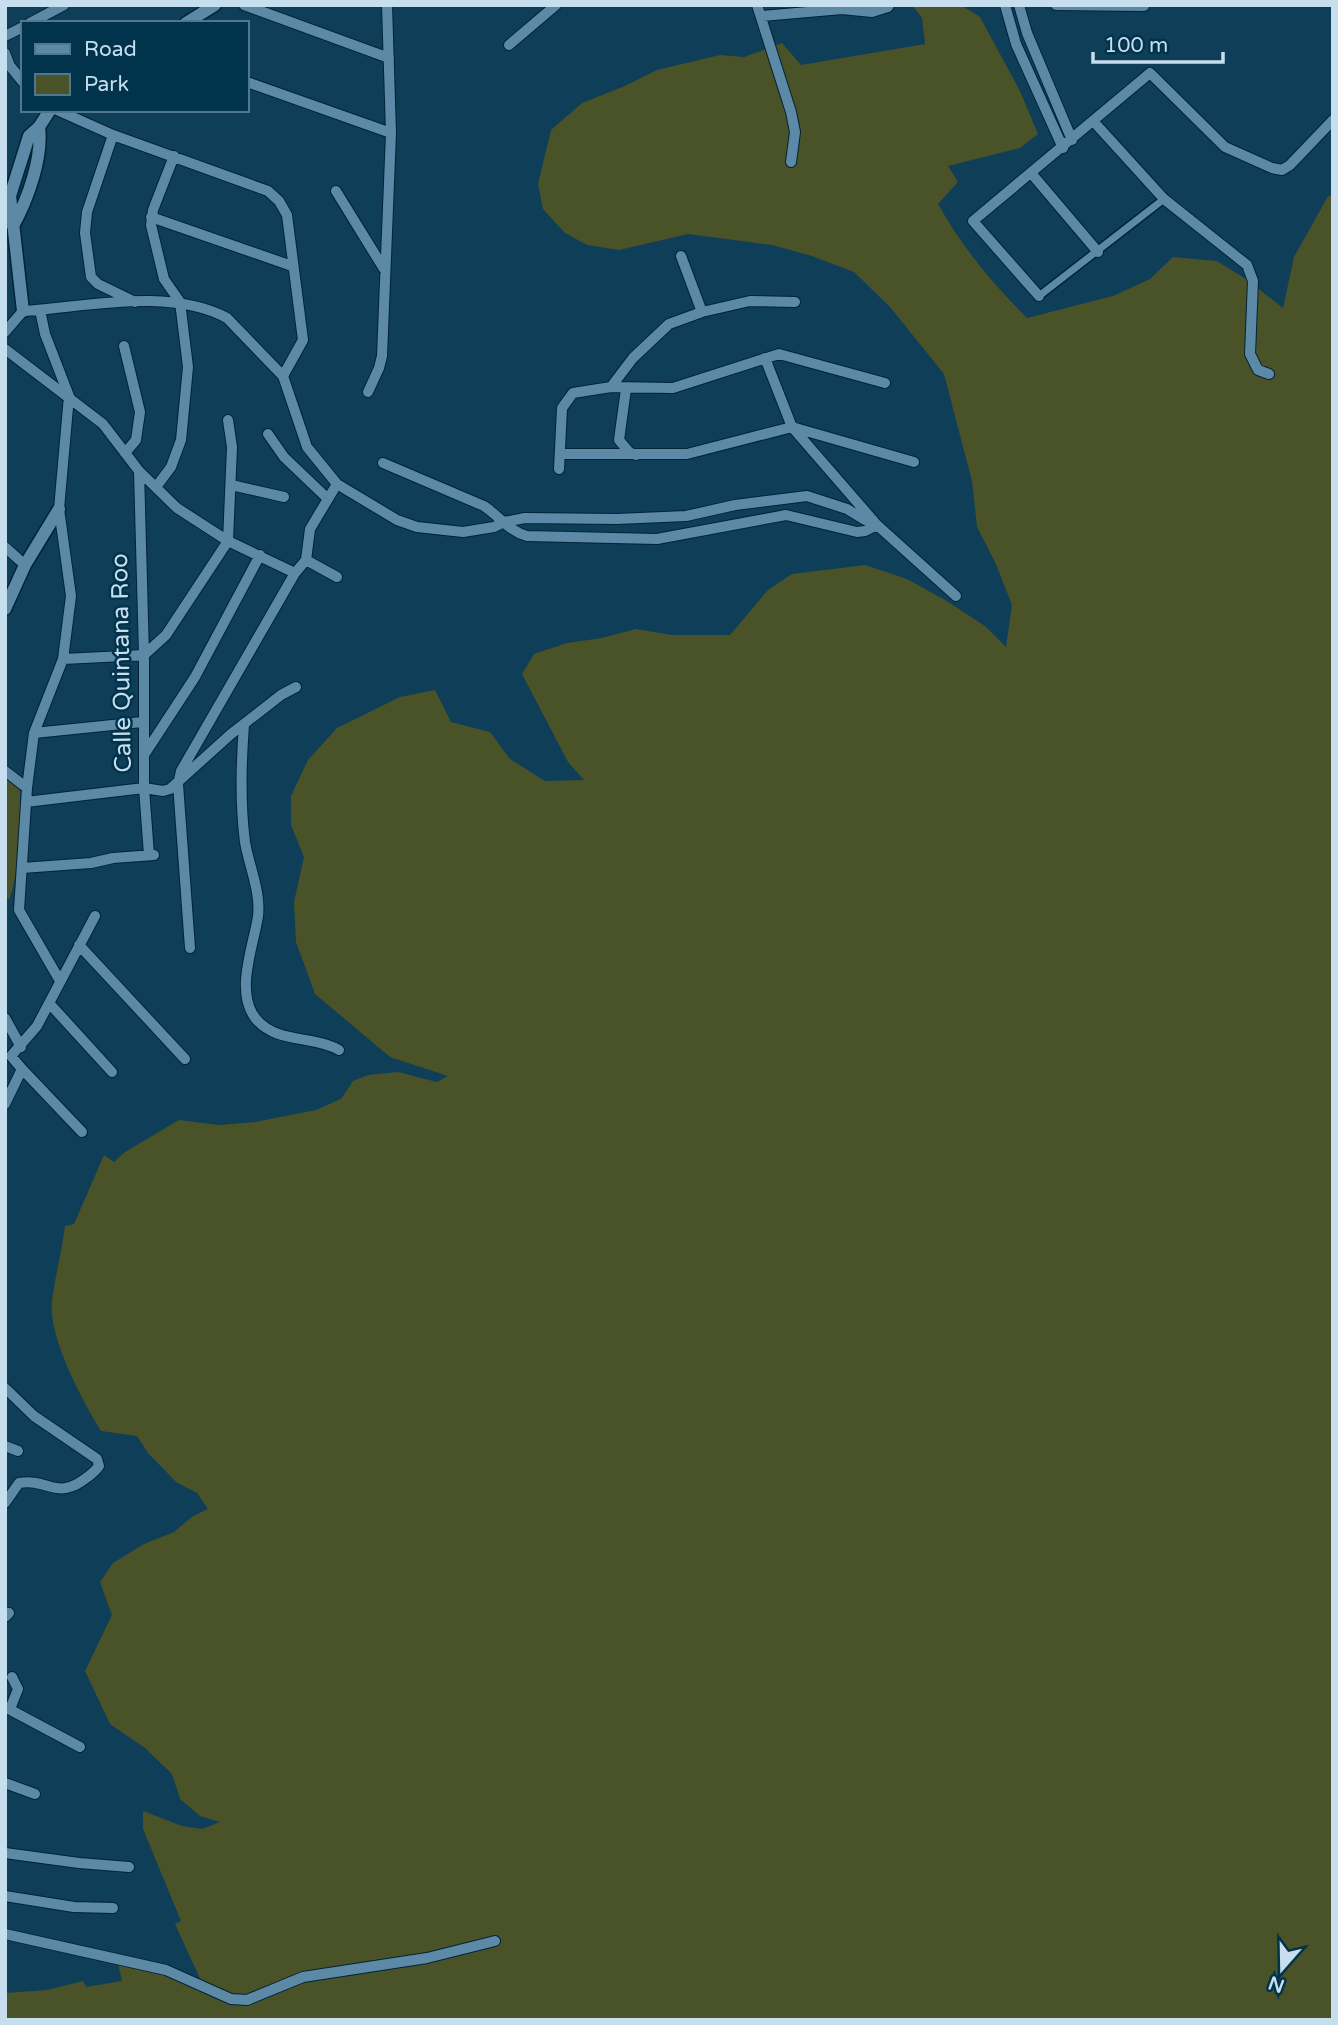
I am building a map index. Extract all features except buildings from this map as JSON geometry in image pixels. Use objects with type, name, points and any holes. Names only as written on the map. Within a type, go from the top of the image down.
[{"type":"street","points":[[34,21],[64,5]]},
{"type":"street","points":[[189,21],[215,5]]},
{"type":"street","points":[[244,5],[389,58]]},
{"type":"street","points":[[368,393],[381,363],[391,133],[387,5]]},
{"type":"street","points":[[509,45],[556,5]]},
{"type":"street","points":[[757,5],[785,91],[795,132],[792,162]]},
{"type":"street","points":[[762,16],[888,8],[889,5]]},
{"type":"street","points":[[1030,5],[1006,9],[1016,44],[1063,148]]},
{"type":"street","points":[[1056,5],[1144,6]]},
{"type":"street","points":[[1019,6],[1027,33],[1072,140]]},
{"type":"street","points":[[5,36],[21,28]]},
{"type":"street","points":[[5,53],[10,66],[21,80]]},
{"type":"street","points":[[1164,199],[1040,296],[973,221],[1150,73],[1225,148],[1282,170],[1333,120]]},
{"type":"street","points":[[248,82],[391,133]]},
{"type":"street","points":[[23,311],[10,196],[29,136],[49,112]]},
{"type":"street","points":[[61,112],[113,135],[268,191],[273,196],[287,215],[303,340],[283,376]]},
{"type":"street","points":[[1094,122],[1164,199],[1247,265],[1253,281],[1250,354],[1258,370],[1269,374]]},
{"type":"street","points":[[113,135],[87,212],[85,233],[91,277],[98,284],[135,302]]},
{"type":"street","points":[[156,487],[171,467],[181,440],[188,367],[180,302],[164,279],[151,225],[151,218],[174,156]]},
{"type":"street","points":[[1031,173],[1098,252]]},
{"type":"street","points":[[336,191],[384,270]]},
{"type":"street","points":[[151,218],[292,267]]},
{"type":"street","points":[[681,256],[702,312]]},
{"type":"street","points":[[611,387],[633,358],[670,324],[702,312],[750,301],[795,302]]},
{"type":"street","points":[[5,332],[23,311],[135,302],[180,302],[227,318],[283,376],[307,447],[337,484],[397,520],[417,527],[463,532],[525,519],[686,516],[735,505],[807,496],[847,509],[865,520],[875,522]]},
{"type":"street","points":[[40,310],[45,334],[69,396],[59,509],[72,596],[63,659],[34,733],[27,788],[19,910],[60,981]]},
{"type":"street","points":[[124,346],[140,412],[136,440],[125,453]]},
{"type":"street","points":[[5,349],[103,424],[139,471],[177,508],[228,541],[295,573]]},
{"type":"street","points":[[559,469],[562,408],[573,393],[611,387],[673,388],[779,354],[885,383]]},
{"type":"street","points":[[765,358],[792,427],[875,522],[956,596]]},
{"type":"street","points":[[626,388],[620,440],[623,446],[636,455]]},
{"type":"street","points":[[63,659],[144,655],[166,635],[228,541],[232,434],[228,420]]},
{"type":"street","points":[[560,454],[687,454],[792,427],[915,462]]},
{"type":"street","points":[[268,434],[284,457],[328,499]]},
{"type":"street","points":[[383,463],[484,506],[517,534],[527,536],[656,538],[786,515],[857,532],[865,531],[875,522]]},
{"type":"street","name":"Calle Quintana Roo","points":[[22,868],[152,855],[144,788],[139,471]]},
{"type":"street","points":[[190,948],[178,784],[184,763],[295,573],[306,560],[308,536],[337,484]]},
{"type":"street","points":[[231,485],[284,497]]},
{"type":"street","points":[[6,604],[25,565],[59,509]]},
{"type":"street","points":[[617,519],[618,537]]},
{"type":"street","points":[[5,547],[25,565]]},
{"type":"street","points":[[144,755],[195,677],[260,555]]},
{"type":"street","points":[[306,560],[337,577]]},
{"type":"street","points":[[26,802],[144,788],[163,791],[178,784],[216,747],[281,695],[296,687]]},
{"type":"street","points":[[34,733],[142,722]]},
{"type":"street","points":[[244,725],[241,770],[245,841],[258,907],[246,969],[248,1003],[253,1016],[263,1026],[278,1034],[334,1046],[339,1050]]},
{"type":"street","points":[[5,771],[27,788]]},
{"type":"street","points":[[82,1132],[22,1069],[8,1058],[21,1047],[37,1026],[95,916]]},
{"type":"street","points":[[79,945],[186,1059]]},
{"type":"street","points":[[49,1003],[112,1072]]},
{"type":"street","points":[[5,1018],[21,1047]]},
{"type":"street","points":[[5,1104],[22,1069]]},
{"type":"street","points":[[5,1388],[34,1416],[97,1460],[99,1466],[94,1473],[71,1489],[62,1490],[30,1481],[19,1483],[5,1503]]},
{"type":"street","points":[[5,1446],[18,1451]]},
{"type":"street","points":[[12,1678],[18,1689],[8,1708],[80,1748]]},
{"type":"street","points":[[5,1783],[35,1794]]},
{"type":"street","points":[[5,1853],[129,1867]]},
{"type":"street","points":[[5,1896],[74,1907],[113,1908]]},
{"type":"street","points":[[5,1934],[166,1970],[232,1999],[247,2000],[303,1977],[427,1958],[495,1941]]},
{"type":"green space","points":[[912,5],[961,5],[980,17],[1020,91],[1038,134],[1020,148],[948,166],[958,182],[938,204],[978,264],[1027,318],[1113,296],[1150,279],[1173,257],[1217,261],[1246,279],[1283,308],[1294,257],[1327,198],[1333,193],[1333,2020],[5,2020],[5,1993],[47,1990],[83,1981],[86,1987],[122,1981],[117,1959],[203,1985],[175,1924],[181,1921],[143,1829],[143,1811],[182,1826],[202,1829],[220,1822],[200,1816],[180,1799],[172,1774],[145,1748],[110,1724],[85,1671],[112,1615],[100,1582],[113,1563],[144,1544],[174,1532],[193,1516],[208,1509],[197,1493],[176,1482],[148,1453],[137,1436],[101,1431],[76,1386],[61,1350],[52,1316],[53,1292],[65,1226],[74,1224],[104,1155],[114,1162],[125,1152],[179,1120],[219,1125],[255,1122],[316,1110],[341,1099],[353,1081],[368,1075],[398,1072],[437,1082],[448,1076],[390,1057],[315,994],[296,942],[294,902],[304,857],[291,825],[291,796],[308,760],[337,728],[400,697],[435,690],[451,722],[490,732],[510,759],[545,781],[584,780],[568,762],[522,674],[534,654],[567,643],[636,629],[672,635],[730,635],[768,590],[792,574],[865,565],[907,579],[985,626],[1006,647],[1012,605],[977,527],[972,481],[944,374],[890,307],[854,272],[772,245],[688,234],[619,250],[587,245],[565,233],[543,209],[538,184],[551,130],[582,103],[657,70],[720,55],[744,57],[782,43],[801,65],[925,44],[922,18]]},
{"type":"green space","points":[[5,778],[20,790],[18,860],[9,900],[5,893]]}]
